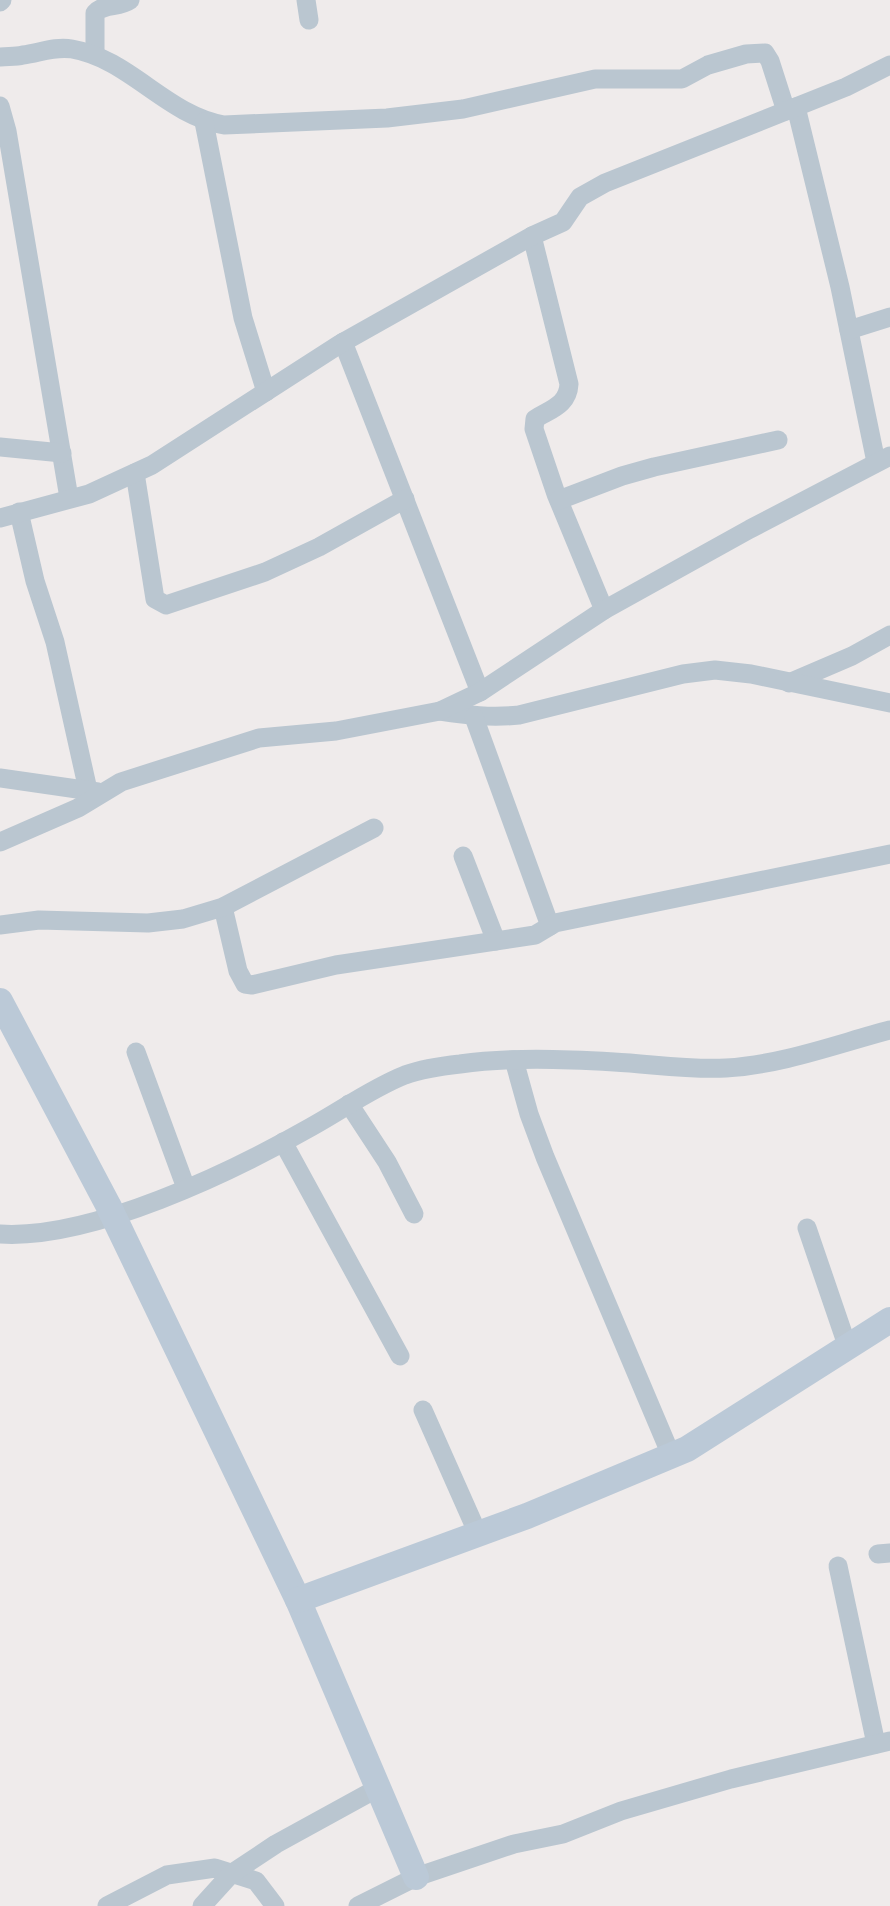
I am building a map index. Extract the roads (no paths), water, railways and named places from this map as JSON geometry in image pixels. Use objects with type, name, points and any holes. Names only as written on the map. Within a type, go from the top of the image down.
[{"type":"street","points":[[95,54],[95,13],[103,6],[125,3],[130,0]]},
{"type":"street","points":[[306,0],[309,20]]},
{"type":"street","points":[[0,57],[22,56],[58,48],[95,54],[128,72],[176,106],[204,122],[224,125],[388,118],[444,111],[595,79],[682,78],[708,65],[746,54],[765,53],[791,109],[883,459],[604,610],[480,692],[440,711],[336,731],[259,738],[121,782],[96,792],[78,808],[0,842]]},
{"type":"street","points":[[0,518],[68,498],[89,494],[152,465],[342,342],[532,236],[563,222],[580,197],[604,183],[846,87],[890,65]]},
{"type":"street","points":[[0,106],[7,131],[68,498]]},
{"type":"street","points":[[204,122],[243,318],[266,392]]},
{"type":"street","points":[[532,236],[569,384],[568,395],[564,401],[535,419],[533,424],[559,500],[604,610]]},
{"type":"street","points":[[849,330],[890,317]]},
{"type":"street","points":[[342,342],[480,692]]},
{"type":"street","points":[[559,500],[638,471],[778,440]]},
{"type":"street","points":[[0,448],[62,454]]},
{"type":"street","points":[[135,474],[151,580],[156,599],[166,605],[265,572],[319,547],[405,499]]},
{"type":"street","points":[[19,512],[35,580],[55,642],[96,792]]},
{"type":"street","points":[[789,683],[852,656],[890,635]]},
{"type":"street","points":[[440,711],[474,717],[519,715],[683,674],[715,670],[751,674],[890,703]]},
{"type":"street","points":[[474,717],[550,926]]},
{"type":"street","points":[[0,778],[96,792]]},
{"type":"street","points":[[0,925],[26,920],[68,919],[148,923],[183,919],[222,907],[374,828]]},
{"type":"street","points":[[222,907],[238,971],[245,984],[252,986],[336,965],[535,935],[550,926],[890,854]]},
{"type":"street","points":[[463,856],[496,941]]},
{"type":"street","points":[[0,1001],[113,1217],[298,1600],[416,1877]]},
{"type":"street","points":[[0,1234],[25,1235],[113,1217],[212,1178],[283,1142],[405,1075],[435,1067],[491,1060],[514,1060],[612,1062],[672,1068],[728,1068],[781,1059],[890,1030]]},
{"type":"street","points":[[136,1052],[186,1188]]},
{"type":"street","points":[[514,1060],[529,1114],[545,1157],[672,1455]]},
{"type":"street","points":[[350,1104],[387,1162],[414,1214]]},
{"type":"street","points":[[283,1142],[400,1356]]},
{"type":"street","points":[[807,1228],[848,1348]]},
{"type":"street","points":[[298,1600],[478,1534],[687,1449],[890,1320]]},
{"type":"street","points":[[423,1410],[478,1534]]},
{"type":"street","points":[[358,1906],[416,1877],[514,1844],[563,1834],[621,1811],[731,1778],[883,1742],[838,1566]]},
{"type":"street","points":[[202,1906],[231,1874],[298,1831],[378,1788]]},
{"type":"street","points":[[107,1906],[167,1875],[215,1868],[256,1881],[275,1906]]}]
